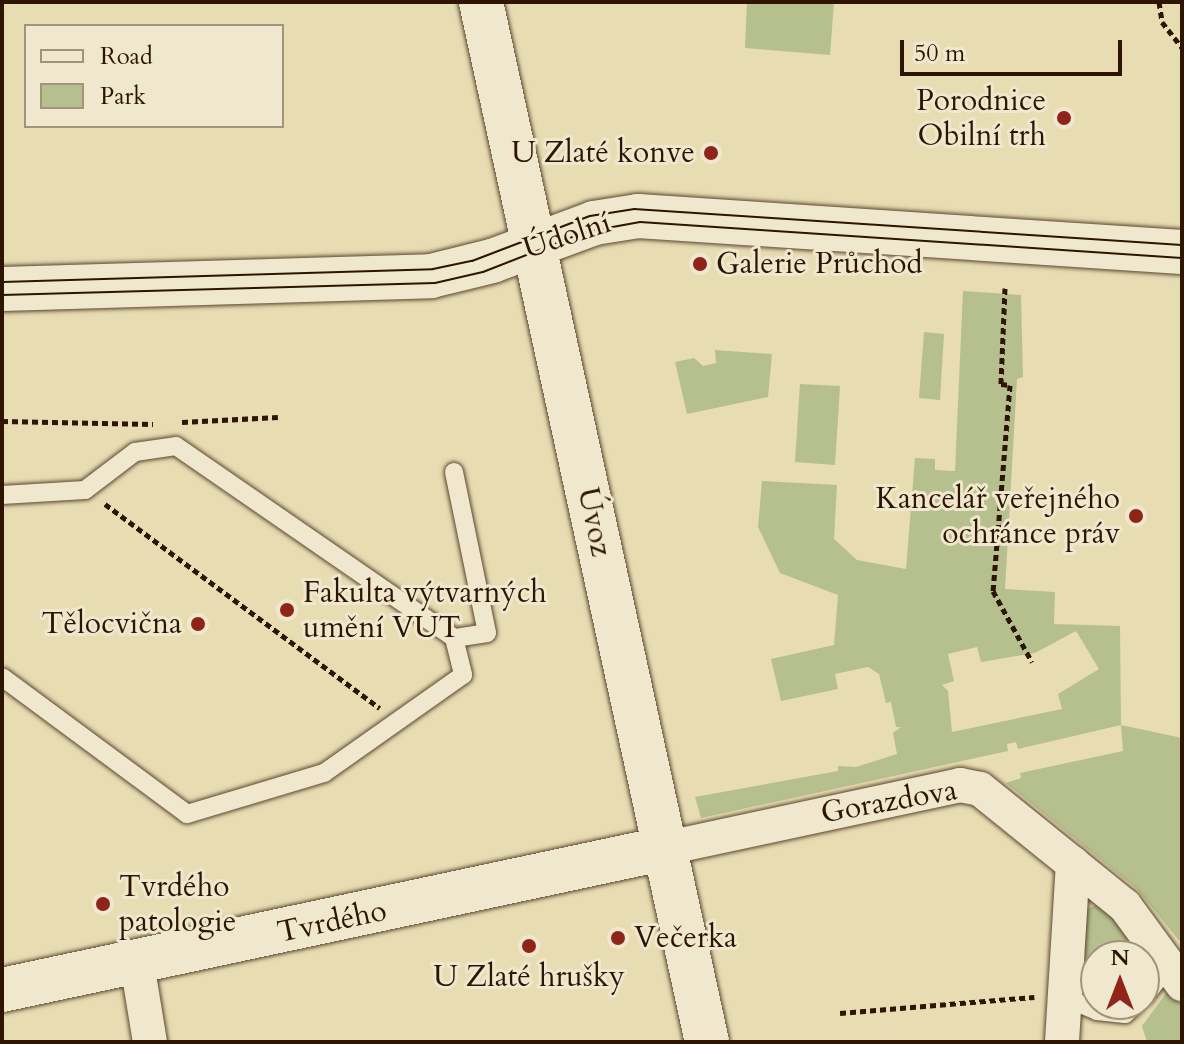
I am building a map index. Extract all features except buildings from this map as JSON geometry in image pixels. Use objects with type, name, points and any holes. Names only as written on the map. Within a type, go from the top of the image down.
[{"type":"street","name":"Úvoz","points":[[481,2],[662,849],[697,1040]]},
{"type":"street","name":"Údolní","points":[[2,289],[431,276],[535,245],[594,223],[638,216],[1182,252]]},
{"type":"street","name":"Gorazdova","points":[[662,849],[960,785],[980,789],[1125,906],[1176,974]]},
{"type":"street","name":"Tvrdého","points":[[2,990],[662,849]]},
{"type":"street","points":[[1062,1042],[1073,863]]},
{"type":"street","points":[[137,963],[150,1042]]},
{"type":"lane","points":[[2,495],[85,490],[135,452],[176,446],[454,638],[463,675],[324,773],[187,814],[2,677]]},
{"type":"lane","points":[[454,472],[487,633],[454,638]]},
{"type":"lane","points":[[1064,997],[1080,1004]]},
{"type":"path","points":[[1159,2],[1162,22],[1182,48]]},
{"type":"path","points":[[1005,288],[1001,384],[1010,385],[993,591],[1032,662]]},
{"type":"path","points":[[2,421],[153,424],[278,417]]},
{"type":"path","points":[[153,424],[156,448]]},
{"type":"path","points":[[85,490],[219,584],[398,723]]},
{"type":"path","points":[[840,1013],[1064,997]]},
{"type":"green space","points":[[747,2],[834,2],[830,55],[745,48]]},
{"type":"green space","points":[[963,291],[1021,295],[1023,377],[1017,379],[1005,589],[1055,592],[1054,624],[1120,626],[1121,725],[1018,749],[1016,742],[1007,744],[1008,751],[701,818],[695,797],[838,771],[838,766],[856,767],[897,754],[893,733],[901,727],[896,727],[891,702],[886,703],[879,674],[868,667],[835,674],[838,689],[781,701],[771,659],[834,645],[838,595],[780,573],[758,527],[762,481],[837,485],[834,539],[857,560],[906,569],[915,458],[935,459],[935,470],[955,471]],"holes":[[[1076,631],[1099,669],[1058,694],[1062,709],[952,732],[948,691],[942,685],[954,681],[948,654],[977,647],[981,662],[1035,653]]]},
{"type":"green space","points":[[924,332],[944,334],[940,400],[919,398]]},
{"type":"green space","points":[[715,350],[772,354],[768,397],[687,414],[675,362],[694,358],[703,366],[716,363]]},
{"type":"green space","points":[[800,384],[840,386],[835,465],[795,462]]},
{"type":"green space","points":[[1121,725],[1182,738],[1182,944],[1137,889],[1006,783],[1021,778],[1020,773],[1123,751]]},
{"type":"green space","points":[[1098,904],[1107,907],[1132,940],[1084,940],[1085,910]]},
{"type":"green space","points":[[1170,988],[1182,1006],[1182,1040],[1147,1042],[1142,1026],[1146,1020],[1160,1020],[1160,1002]]},
{"type":"tram line","points":[[2,282],[433,269],[472,261],[590,216],[634,209],[1182,245]]},
{"type":"tram line","points":[[2,295],[435,283],[483,272],[585,232],[640,222],[1182,258]]},
{"type":"place","name":"Porodnice Obilní trh","points":[[1064,118]]},
{"type":"place","name":"U Zlaté konve","points":[[711,153]]},
{"type":"place","name":"Galerie Průchod","points":[[700,264]]},
{"type":"place","name":"Kancelář veřejného ochránce práv","points":[[1136,516]]},
{"type":"place","name":"Fakulta výtvarných umění VUT","points":[[287,610]]},
{"type":"place","name":"Tělocvična","points":[[198,624]]},
{"type":"place","name":"Tvrdého patologie","points":[[103,904]]},
{"type":"place","name":"Večerka","points":[[618,938]]},
{"type":"place","name":"U Zlaté hrušky","points":[[529,946]]}]
